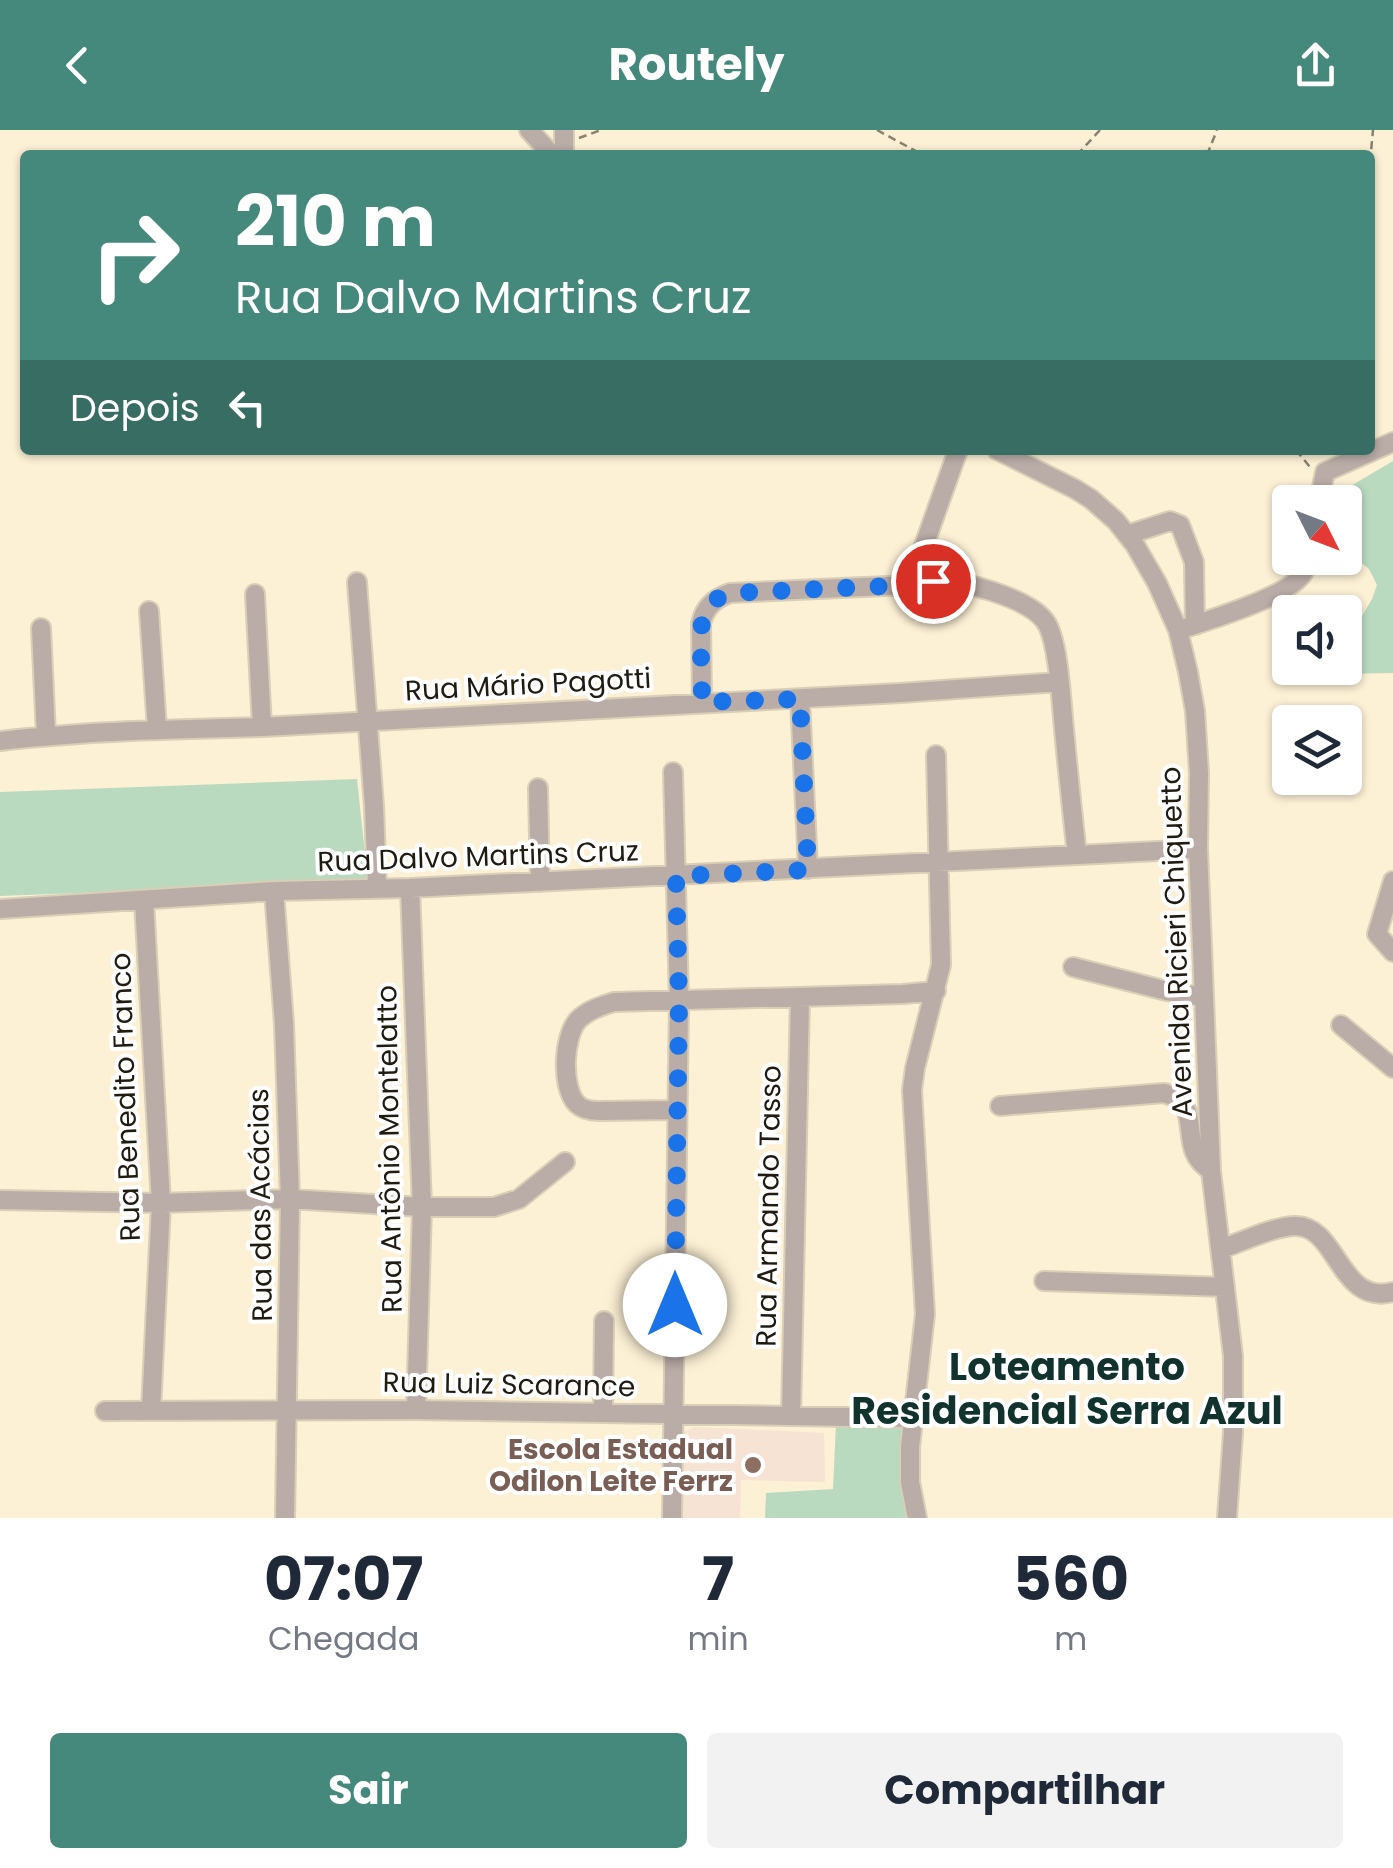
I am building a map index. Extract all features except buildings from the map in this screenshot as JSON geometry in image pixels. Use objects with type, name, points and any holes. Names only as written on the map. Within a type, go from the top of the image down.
[{"type":"street","points":[[532,130],[561,146]]},
{"type":"street","points":[[910,585],[956,455]]},
{"type":"street","name":"Avenida Ricieri Chiquetto","points":[[1007,455],[1091,499],[1127,535],[1186,627],[1199,773],[1198,849],[1211,1171],[1233,1356],[1227,1518]]},
{"type":"street","points":[[1323,485],[1328,459]]},
{"type":"street","points":[[1127,535],[1170,521],[1180,525],[1194,562],[1186,627],[1234,612],[1288,586],[1302,575]]},
{"type":"street","points":[[702,702],[702,615],[710,604],[730,593],[933,581],[952,582],[1024,604],[1048,624],[1052,637],[1076,855]]},
{"type":"street","points":[[357,582],[377,888]]},
{"type":"street","points":[[255,594],[262,727]]},
{"type":"street","points":[[149,611],[157,729]]},
{"type":"street","points":[[40,628],[46,736]]},
{"type":"street","name":"Rua Mário Pagotti","points":[[0,741],[157,729],[800,699],[1059,682]]},
{"type":"street","points":[[800,699],[808,870]]},
{"type":"street","points":[[918,1518],[910,1482],[912,1418],[925,1314],[912,1090],[941,965],[936,755]]},
{"type":"street","points":[[672,772],[679,1001],[672,1518]]},
{"type":"street","points":[[538,788],[540,882]]},
{"type":"street","name":"Rua Dalvo Martins Cruz","points":[[0,909],[274,892],[1198,849]]},
{"type":"street","points":[[1393,881],[1378,934],[1393,952]]},
{"type":"street","name":"Rua Antônio Montelatto","points":[[410,888],[422,1207],[416,1410]]},
{"type":"street","name":"Rua das Acácias","points":[[274,892],[284,1024],[290,1200],[285,1518]]},
{"type":"street","name":"Rua Benedito Franco","points":[[144,901],[161,1203],[151,1410]]},
{"type":"street","points":[[1073,967],[1167,992],[1204,997]]},
{"type":"street","points":[[677,1110],[599,1111],[579,1106],[573,1099],[566,1050],[569,1034],[578,1020],[592,1009],[614,1002],[936,991]]},
{"type":"street","name":"Rua Armando Tasso","points":[[792,1416],[800,997]]},
{"type":"street","points":[[1341,1025],[1393,1068]]},
{"type":"street","points":[[1000,1106],[1164,1093],[1174,1096],[1188,1112],[1194,1151],[1211,1171]]},
{"type":"street","points":[[0,1200],[290,1200],[494,1208],[519,1200],[565,1162]]},
{"type":"street","points":[[1221,1249],[1294,1226],[1307,1228],[1320,1235],[1343,1270],[1360,1287],[1372,1293],[1393,1292]]},
{"type":"street","points":[[1044,1282],[1224,1287]]},
{"type":"street","points":[[603,1412],[604,1320]]},
{"type":"street","name":"Rua Luiz Scarance","points":[[105,1411],[416,1410],[912,1418]]},
{"type":"path","points":[[561,146],[601,130]]},
{"type":"path","points":[[877,130],[914,150]]},
{"type":"path","points":[[1082,150],[1100,130]]},
{"type":"path","points":[[1300,455],[1314,471],[1328,459]]},
{"type":"shaded area","name":"Escola Estadual Odilon Leite Ferrz","points":[[696,1427],[824,1433],[825,1482],[741,1480],[740,1518],[681,1518],[682,1432]]},
{"type":"green space","points":[[1393,461],[1393,673],[1362,674],[1362,616],[1377,585],[1362,563],[1362,485],[1352,485]]},
{"type":"green space","points":[[357,779],[368,882],[0,896],[0,792]]},
{"type":"green space","points":[[836,1424],[904,1426],[910,1518],[765,1518],[766,1493],[833,1489]]},
{"type":"place","name":"Escola Estadual Odilon Leite Ferrz","points":[[753,1465]]},
{"type":"district","name":"Loteamento Residencial Serra Azul","points":[[1067,1389]]},
{"type":"route","points":[[675,1305],[679,1001],[676,876],[808,870],[800,699],[702,702],[702,615],[715,600],[730,593],[933,581]]}]
